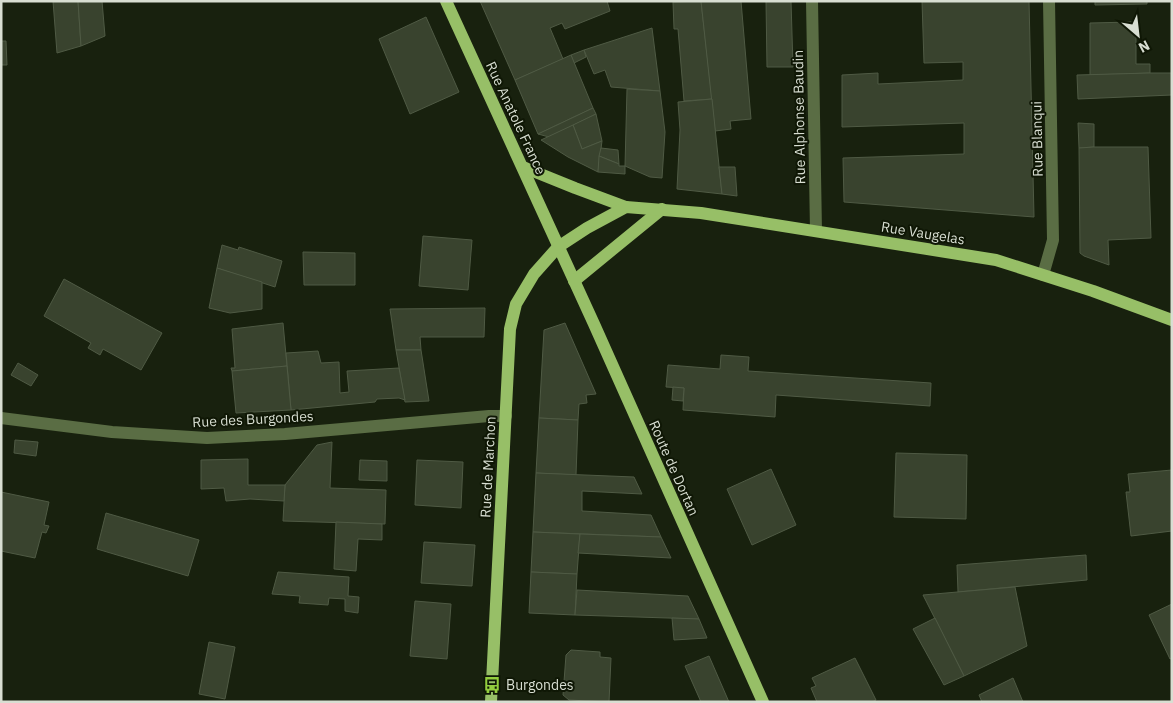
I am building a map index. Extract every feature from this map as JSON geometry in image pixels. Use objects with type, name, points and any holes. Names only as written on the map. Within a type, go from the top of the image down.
[{"type":"main road","name":"Rue Anatole France","points":[[446,1],[558,247]]},
{"type":"main road","name":"Rue Vaugelas","points":[[523,167],[626,207],[700,213],[996,260],[1092,291],[1172,320]]},
{"type":"main road","points":[[558,247],[587,228],[626,207]]},
{"type":"main road","points":[[574,280],[662,209]]},
{"type":"main road","name":"Route de Dortan","points":[[558,247],[763,702]]},
{"type":"main road","name":"Rue de Marchon","points":[[491,702],[510,329],[516,304],[534,274],[558,247]]},
{"type":"street","name":"Rue Alphonse Baudin","points":[[812,1],[816,231]]},
{"type":"street","name":"Rue Blanqui","points":[[1043,275],[1053,240],[1049,1]]},
{"type":"street","name":"Rue des Burgondes","points":[[1,418],[112,432],[208,438],[285,434],[506,416]]},
{"type":"building","points":[[53,1],[78,1],[81,46],[57,53]]},
{"type":"building","points":[[78,1],[102,1],[105,36],[81,46]]},
{"type":"building","points":[[480,1],[607,1],[610,11],[565,29],[562,23],[550,28],[563,59],[515,80]]},
{"type":"building","points":[[701,1],[712,99],[684,101],[678,29],[674,29],[673,2]]},
{"type":"building","points":[[701,1],[741,1],[751,119],[730,121],[731,129],[715,131]]},
{"type":"building","points":[[766,1],[791,1],[793,67],[767,67]]},
{"type":"building","points":[[922,1],[1029,1],[1034,217],[844,202],[843,158],[964,154],[964,123],[842,127],[842,75],[878,73],[878,84],[963,80],[963,62],[924,63]]},
{"type":"building","points":[[1095,1],[1147,1],[1147,4],[1095,5]]},
{"type":"building","points":[[426,17],[459,92],[410,114],[379,39]]},
{"type":"building","points":[[1132,22],[1131,27],[1136,27],[1136,64],[1150,64],[1150,73],[1090,75],[1090,23]]},
{"type":"building","points":[[652,28],[660,91],[611,87],[605,70],[594,74],[584,50]]},
{"type":"building","points":[[1,41],[6,41],[7,65],[1,65]]},
{"type":"building","points":[[584,50],[586,57],[574,63],[571,55]]},
{"type":"building","points":[[571,55],[593,108],[538,134],[515,80]]},
{"type":"building","points":[[1172,73],[1172,95],[1078,99],[1077,75]]},
{"type":"building","points":[[627,89],[660,91],[665,132],[662,178],[650,177],[625,166]]},
{"type":"building","points":[[712,99],[722,194],[677,189],[680,130],[678,102]]},
{"type":"building","points":[[593,108],[596,114],[549,137],[538,134]]},
{"type":"building","points":[[596,114],[602,141],[582,149],[573,125]]},
{"type":"building","points":[[1078,123],[1094,124],[1094,147],[1079,148]]},
{"type":"building","points":[[573,125],[582,149],[602,141],[598,172],[568,157],[541,140]]},
{"type":"building","points":[[1148,147],[1151,238],[1108,240],[1109,265],[1080,253],[1079,148]]},
{"type":"building","points":[[601,148],[618,150],[619,164],[599,156]]},
{"type":"building","points":[[599,156],[619,164],[619,166],[625,166],[625,174],[598,172]]},
{"type":"building","points":[[719,167],[735,167],[737,196],[722,194]]},
{"type":"building","points":[[423,236],[472,240],[468,290],[419,286]]},
{"type":"building","points":[[222,245],[238,250],[239,247],[282,261],[275,287],[217,268]]},
{"type":"building","points":[[303,252],[355,253],[355,285],[304,285]]},
{"type":"building","points":[[217,268],[262,282],[262,309],[230,313],[209,308]]},
{"type":"building","points":[[64,279],[162,333],[141,370],[103,349],[100,355],[88,348],[91,343],[44,316]]},
{"type":"building","points":[[485,308],[484,337],[420,337],[421,350],[396,350],[390,309]]},
{"type":"building","points":[[283,323],[287,366],[232,371],[231,368],[235,368],[232,329]]},
{"type":"building","points":[[565,323],[596,394],[586,395],[587,403],[579,404],[578,420],[539,418],[544,330]]},
{"type":"building","points":[[396,350],[421,350],[429,401],[405,402]]},
{"type":"building","points":[[318,351],[321,363],[339,362],[340,393],[349,392],[347,371],[399,368],[405,400],[399,398],[377,399],[375,402],[291,410],[286,353]]},
{"type":"building","points":[[721,355],[749,357],[748,371],[931,383],[930,406],[776,395],[775,417],[683,410],[684,388],[666,387],[668,365],[720,369]]},
{"type":"building","points":[[18,363],[38,375],[31,386],[11,375]]},
{"type":"building","points":[[287,366],[291,410],[236,413],[232,371]]},
{"type":"building","points":[[673,387],[684,388],[683,401],[672,400]]},
{"type":"building","points":[[539,418],[578,420],[576,475],[536,473]]},
{"type":"building","points":[[15,440],[38,442],[36,456],[14,453]]},
{"type":"building","points":[[332,442],[330,488],[386,490],[385,524],[283,521],[285,485],[317,445]]},
{"type":"building","points":[[896,453],[967,455],[966,519],[894,517]]},
{"type":"building","points":[[248,459],[248,485],[285,485],[284,501],[250,499],[226,501],[224,488],[201,489],[201,460]]},
{"type":"building","points":[[360,460],[387,461],[387,481],[359,480]]},
{"type":"building","points":[[417,460],[463,462],[461,508],[415,505]]},
{"type":"building","points":[[771,469],[796,525],[752,545],[727,489]]},
{"type":"building","points":[[1172,470],[1172,531],[1131,536],[1126,492],[1130,492],[1128,474]]},
{"type":"building","points":[[536,473],[634,477],[642,494],[582,491],[582,511],[651,515],[661,537],[533,532]]},
{"type":"building","points":[[1,492],[49,502],[44,525],[49,526],[46,533],[42,532],[35,558],[1,551]]},
{"type":"building","points":[[106,513],[199,540],[188,576],[97,549]]},
{"type":"building","points":[[336,522],[382,524],[382,540],[358,539],[356,571],[334,569]]},
{"type":"building","points":[[533,532],[580,534],[577,574],[531,572]]},
{"type":"building","points":[[580,534],[661,537],[671,558],[578,553]]},
{"type":"building","points":[[424,542],[475,545],[472,586],[421,583]]},
{"type":"building","points":[[1086,555],[1087,580],[958,592],[957,565]]},
{"type":"building","points":[[278,572],[349,577],[348,596],[359,597],[358,613],[345,611],[345,599],[329,598],[328,605],[299,603],[300,596],[272,594]]},
{"type":"building","points":[[531,572],[577,574],[575,615],[529,613]]},
{"type":"building","points":[[1015,587],[1027,646],[964,676],[923,595]]},
{"type":"building","points":[[577,590],[688,596],[699,619],[575,615]]},
{"type":"building","points":[[415,601],[451,604],[447,659],[410,656]]},
{"type":"building","points":[[1172,604],[1172,658],[1170,659],[1149,615]]},
{"type":"building","points":[[672,618],[699,619],[707,638],[674,640]]},
{"type":"building","points":[[935,618],[964,676],[944,685],[913,629]]},
{"type":"building","points":[[209,642],[235,647],[225,699],[199,694]]},
{"type":"building","points":[[571,650],[600,652],[600,657],[611,658],[609,702],[569,700],[563,695],[566,655]]},
{"type":"building","points":[[709,656],[729,702],[701,702],[685,666]]},
{"type":"building","points":[[855,658],[876,700],[872,702],[817,702],[811,688],[816,686],[812,678]]},
{"type":"building","points":[[1013,678],[1023,702],[982,702],[979,695]]},
{"type":"place","name":"Burgondes","points":[[492,685]]}]
